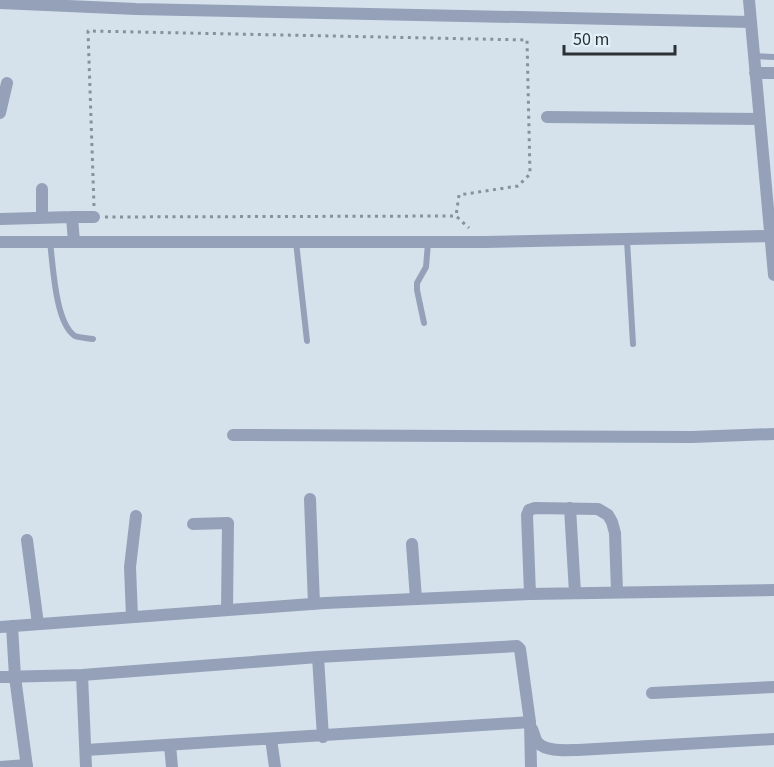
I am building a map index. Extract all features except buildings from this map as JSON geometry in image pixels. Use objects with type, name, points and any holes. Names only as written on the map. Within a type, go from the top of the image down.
[{"type":"street","points":[[749,0],[760,119],[769,177],[770,236],[774,275]]},
{"type":"street","points":[[0,3],[136,4],[751,22]]},
{"type":"street","points":[[755,73],[774,73]]},
{"type":"street","points":[[0,113],[7,83]]},
{"type":"street","points":[[547,117],[760,119]]},
{"type":"street","points":[[42,189],[42,218]]},
{"type":"street","points":[[0,219],[94,217]]},
{"type":"street","points":[[72,218],[74,242]]},
{"type":"street","points":[[0,242],[484,242],[770,236]]},
{"type":"street","points":[[234,435],[692,438],[774,434]]},
{"type":"street","points":[[310,499],[314,604]]},
{"type":"street","points":[[530,594],[527,515],[529,510],[535,508],[598,509],[608,515],[615,533],[617,592]]},
{"type":"street","points":[[570,508],[575,593]]},
{"type":"street","points":[[132,617],[130,567],[136,516]]},
{"type":"street","points":[[193,524],[228,523],[227,610]]},
{"type":"street","points":[[27,540],[38,624]]},
{"type":"street","points":[[412,543],[416,599]]},
{"type":"street","points":[[0,767],[27,766],[6,626],[416,599],[530,594],[774,590]]},
{"type":"street","points":[[0,677],[82,675],[318,657],[517,646],[520,649],[530,722],[531,767]]},
{"type":"street","points":[[318,657],[323,736]]},
{"type":"street","points":[[82,675],[86,767]]},
{"type":"street","points":[[652,693],[774,687]]},
{"type":"street","points":[[86,750],[530,722]]},
{"type":"street","points":[[530,722],[538,742],[555,749],[578,750],[774,739]]},
{"type":"street","points":[[271,739],[275,767]]},
{"type":"street","points":[[170,745],[172,767]]},
{"type":"lane","points":[[754,56],[774,57]]},
{"type":"lane","points":[[627,240],[633,344]]},
{"type":"lane","points":[[296,241],[308,340]]},
{"type":"lane","points":[[50,242],[56,286],[66,325],[75,336],[93,339]]},
{"type":"lane","points":[[424,323],[417,284],[426,267],[428,242]]},
{"type":"path","points":[[456,216],[459,195],[518,186],[530,174],[527,40],[88,31],[94,217],[456,216],[484,242]]}]
